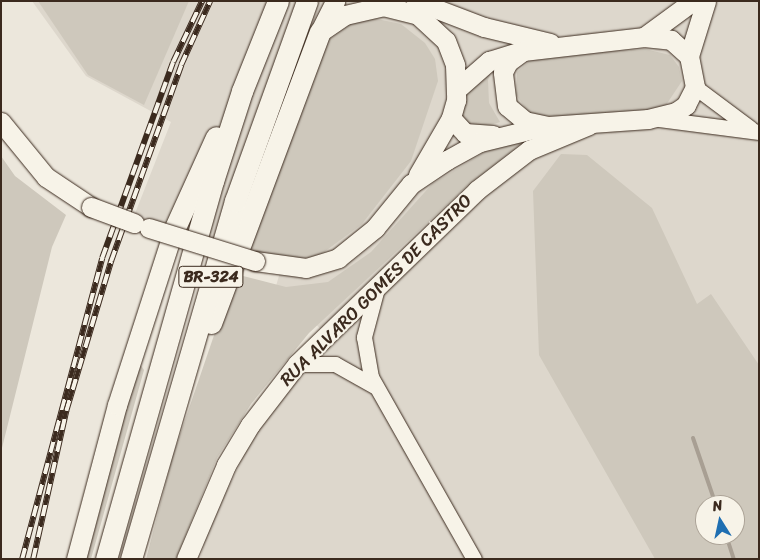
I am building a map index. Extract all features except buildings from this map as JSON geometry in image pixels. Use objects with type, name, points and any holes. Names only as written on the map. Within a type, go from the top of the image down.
[{"type":"highway","name":"BR-324","points":[[106,559],[187,265],[242,91],[278,1]]},
{"type":"highway","name":"BR-324","points":[[130,559],[155,465],[235,201],[307,1]]},
{"type":"highway","points":[[155,465],[320,32]]},
{"type":"highway","points":[[174,232],[242,91]]},
{"type":"main road","points":[[320,32],[335,1]]},
{"type":"main road","points":[[416,1],[484,27],[556,45]]},
{"type":"main road","points":[[644,38],[693,1]]},
{"type":"main road","points":[[411,184],[465,150],[502,135],[548,126],[589,125],[648,119],[681,108],[695,87],[689,56],[706,1]]},
{"type":"main road","points":[[1,122],[46,177],[91,207],[141,226],[255,261],[306,268],[338,258],[374,228],[411,184],[451,118],[457,89],[455,65],[446,41],[418,15],[371,7],[345,15],[320,32]]},
{"type":"main road","points":[[457,89],[489,62],[523,51],[556,45],[644,38],[671,40],[689,56]]},
{"type":"main road","points":[[523,51],[508,62],[503,72],[507,106],[525,121],[548,126]]},
{"type":"main road","points":[[451,118],[466,133],[502,135]]},
{"type":"main road","name":"RUA ALVARO GOMES DE CASTRO","points":[[186,559],[226,465],[250,425],[297,364],[377,286],[514,160],[589,125]]},
{"type":"main road","points":[[76,559],[117,405],[174,232]]},
{"type":"street","points":[[695,87],[756,131]]},
{"type":"street","points":[[648,119],[756,131]]},
{"type":"street","points":[[377,286],[364,337],[376,388],[474,559]]},
{"type":"street","points":[[297,364],[335,364],[376,388]]},
{"type":"shaded area","points":[[32,1],[759,1],[759,559],[200,559],[207,533],[245,452],[276,401],[331,339],[276,286],[283,262],[134,216],[171,122],[86,76]]},
{"type":"shaded area","points":[[38,1],[189,1],[144,105],[88,75]]},
{"type":"shaded area","points":[[372,18],[401,24],[425,43],[435,59],[438,81],[411,161],[362,224],[320,255],[290,261],[245,247],[326,42],[355,21]]},
{"type":"shaded area","points":[[645,49],[670,55],[679,67],[682,81],[666,105],[652,111],[547,119],[530,114],[516,95],[517,72],[534,57]]},
{"type":"shaded area","points":[[494,65],[488,80],[489,103],[500,122],[475,130],[458,125],[464,93]]},
{"type":"shaded area","points":[[526,140],[468,185],[309,333],[251,404],[217,458],[176,559],[146,559],[173,455],[235,274],[286,287],[328,282],[371,252],[432,184],[488,150]]},
{"type":"shaded area","points":[[561,154],[587,155],[652,208],[697,304],[711,294],[759,365],[759,559],[655,559],[539,355],[533,191]]},
{"type":"shaded area","points":[[1,156],[15,176],[66,215],[52,247],[1,452]]},
{"type":"shaded area","points":[[184,229],[140,364],[144,370],[91,559],[83,559],[120,421]]},
{"type":"waterway","points":[[693,438],[713,495]]},
{"type":"waterway","points":[[729,545],[734,559]]},
{"type":"railway","points":[[22,559],[102,258],[173,62],[202,1]]},
{"type":"railway","points":[[33,559],[66,411],[111,261],[181,65],[210,1]]}]
